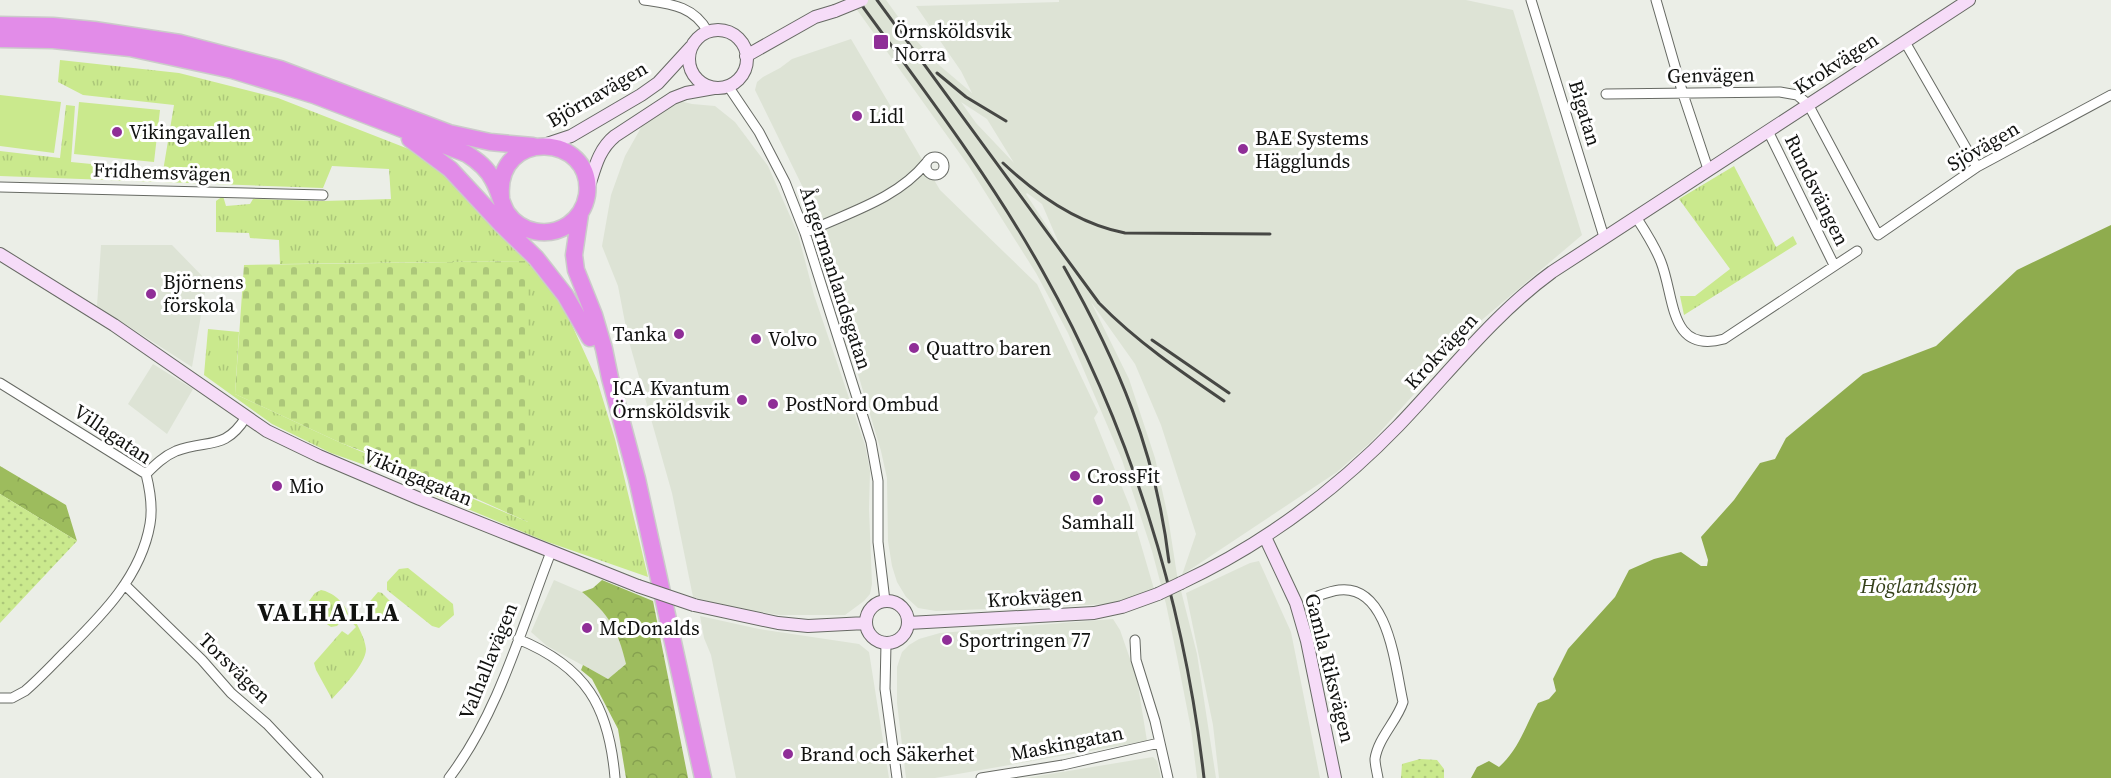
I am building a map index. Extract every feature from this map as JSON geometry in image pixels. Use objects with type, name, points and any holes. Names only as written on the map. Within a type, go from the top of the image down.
[{"type":"highway","points":[[0,25],[84,28],[180,43],[280,69],[448,133],[490,142],[561,149],[575,159],[584,173],[587,190],[579,214],[574,255],[576,270],[604,348],[609,378],[637,479],[703,778]]},
{"type":"highway","points":[[0,39],[92,43],[177,56],[276,82],[467,154],[485,169],[507,213],[526,229],[543,233],[551,232],[567,226],[579,214]]},
{"type":"highway","points":[[389,125],[431,153],[450,169],[536,258],[559,287],[590,338]]},
{"type":"highway","points":[[501,197],[501,180],[508,164],[520,152],[540,146]]},
{"type":"highway","points":[[526,229],[562,273],[609,378]]},
{"type":"street","points":[[644,0],[661,2],[691,11],[708,32]]},
{"type":"street","points":[[746,56],[815,17],[862,0]]},
{"type":"street","name":"Bigatan","points":[[1531,0],[1604,237]]},
{"type":"street","points":[[1656,0],[1683,94],[1708,169]]},
{"type":"street","name":"Krokvägen","points":[[909,623],[1094,613],[1122,607],[1190,579],[1265,537],[1317,499],[1373,451],[1530,288],[1604,237],[1969,0]]},
{"type":"street","points":[[587,190],[598,157],[615,136],[686,93],[722,87],[736,82],[746,65],[746,56],[741,43],[735,36],[722,31],[708,32],[700,36],[692,46],[689,59],[693,73],[702,84],[722,87]]},
{"type":"street","points":[[1905,42],[1977,167]]},
{"type":"street","name":"Björnavägen","points":[[540,146],[571,136],[641,95],[658,83],[692,46]]},
{"type":"street","name":"Ångermanlandsgatan","points":[[722,87],[768,148],[785,182],[805,233],[874,453],[878,481],[879,552],[885,601]]},
{"type":"street","name":"Genvägen","points":[[1606,94],[1791,93],[1808,104]]},
{"type":"street","name":"Sjövägen","points":[[1808,104],[1878,236],[1977,167],[2111,95]]},
{"type":"street","name":"Rundsvängen","points":[[1768,131],[1834,265]]},
{"type":"street","points":[[805,233],[876,202],[925,168]]},
{"type":"street","name":"Fridhemsvägen","points":[[0,187],[323,195]]},
{"type":"street","name":"Rundsvängen","points":[[1636,217],[1661,262],[1681,329],[1689,337],[1700,341],[1712,342],[1724,339],[1857,250]]},
{"type":"street","name":"Vikingagatan","points":[[0,254],[114,325],[267,431],[319,456],[551,552],[694,605],[778,623],[808,626],[866,623]]},
{"type":"street","name":"Villagatan","points":[[0,383],[146,474],[151,497],[150,524],[142,549],[125,585],[95,622],[32,686],[19,695],[0,698]]},
{"type":"street","points":[[146,474],[161,460],[176,451],[214,444],[226,439],[237,430],[246,417]]},
{"type":"street","name":"Gamla Riksvägen","points":[[1265,537],[1296,603],[1309,652],[1335,778]]},
{"type":"street","name":"Valhallavägen","points":[[449,778],[464,758],[483,725],[500,688],[551,552]]},
{"type":"street","name":"Torsvägen","points":[[125,585],[202,660],[231,693],[267,724],[318,778]]},
{"type":"street","points":[[1312,598],[1340,590],[1356,592],[1368,598],[1384,621],[1403,702],[1400,712],[1378,749],[1375,760],[1377,778]]},
{"type":"street","points":[[885,601],[903,608],[909,623],[902,638],[886,644],[873,639],[866,623],[872,608],[885,601]]},
{"type":"street","points":[[518,639],[554,657],[570,668],[586,687],[607,728],[613,752],[615,778]]},
{"type":"street","points":[[1135,640],[1136,660],[1155,721],[1168,778]]},
{"type":"street","points":[[886,644],[885,689],[897,778]]},
{"type":"street","name":"Maskingatan","points":[[981,778],[1063,765],[1159,742]]},
{"type":"shaded area","points":[[850,0],[886,0],[912,36],[939,65],[972,93],[961,71],[916,6],[1059,2],[1059,0],[1466,0],[1513,10],[1582,235],[1477,324],[1371,442],[1337,472],[1182,575],[1196,534],[1161,425],[1135,364],[1091,302],[1129,379],[1155,458],[1168,517],[1177,575],[1197,654],[1216,778],[1197,778],[1191,729],[1166,604],[1152,551],[1122,460],[1068,333],[1036,273],[968,165]],"holes":[[[961,102],[987,119],[1014,163],[976,123]],[[1026,194],[1042,204],[1060,246]]]},
{"type":"shaded area","points":[[851,39],[940,190],[1037,284],[1098,412],[1094,418],[1130,507],[1154,589],[1112,604],[936,611],[918,608],[906,597],[897,582],[888,541],[887,478],[837,304],[823,235],[816,214],[755,90],[757,82],[792,59]]},
{"type":"shaded area","points":[[676,100],[715,106],[735,122],[768,166],[798,234],[814,295],[865,445],[870,471],[872,584],[870,594],[864,601],[845,615],[779,615],[730,607],[693,597],[672,493],[628,338],[618,286],[602,246],[611,195],[625,156],[647,117]]},
{"type":"shaded area","name":"Björnens förskola","points":[[101,245],[172,245],[207,281],[192,367],[97,306]]},
{"type":"shaded area","points":[[153,364],[193,389],[167,434],[128,404]]},
{"type":"shaded area","points":[[1259,561],[1291,632],[1320,778],[1219,778],[1213,725],[1186,593]]},
{"type":"shaded area","points":[[554,580],[582,592],[601,608],[620,638],[626,664],[608,679],[547,646],[531,632]]},
{"type":"shaded area","points":[[700,616],[759,629],[859,644],[869,652],[889,778],[736,778],[711,655],[704,638]]},
{"type":"shaded area","points":[[1113,619],[1120,630],[1137,679],[1147,741],[935,778],[906,778],[897,703],[897,667],[902,652],[909,645],[919,639],[940,633]]},
{"type":"shaded area","points":[[1153,757],[1157,761],[1161,778],[1026,778]]},
{"type":"green space","points":[[60,60],[179,73],[278,98],[424,155],[512,225],[566,312],[597,380],[615,439],[648,577],[545,541],[429,493],[404,479],[331,453],[272,424],[204,375],[208,329],[239,332],[235,394],[341,443],[528,522],[528,261],[280,264],[279,240],[250,238],[249,233],[216,232],[216,201],[223,196],[226,206],[250,204],[253,199],[323,201],[391,199],[389,169],[332,166],[323,188],[0,176],[0,151],[60,158],[66,105],[75,106],[71,162],[163,171],[174,105],[83,95],[58,82]]},
{"type":"green space","points":[[0,95],[61,102],[54,153],[0,146]]},
{"type":"green space","name":"Vikingavallen","points":[[79,102],[160,110],[154,162],[74,154]]},
{"type":"green space","points":[[1734,166],[1776,247],[1793,236],[1797,244],[1684,315],[1680,296],[1695,296],[1730,269],[1679,199]]},
{"type":"green space","points":[[528,261],[528,522],[417,472],[341,443],[235,394],[244,265]]},
{"type":"green space","points":[[0,466],[66,505],[77,541],[0,494]]},
{"type":"green space","points":[[0,494],[77,541],[0,623]]},
{"type":"green space","points":[[408,568],[453,604],[454,615],[439,628],[432,626],[387,590],[387,582],[399,569]]},
{"type":"green space","points":[[602,580],[653,601],[688,778],[626,778],[618,729],[592,679],[581,670],[583,665],[608,679],[626,664],[616,632],[606,615],[582,592],[593,588]]},
{"type":"green space","points":[[321,590],[338,598],[348,614],[337,626],[331,627],[311,613],[309,601],[315,593]]},
{"type":"green space","points":[[378,592],[392,603],[381,618],[366,606]]},
{"type":"green space","points":[[354,618],[364,641],[365,655],[353,676],[332,699],[314,663],[342,631],[348,635],[356,627],[351,621]]},
{"type":"green space","points":[[1420,759],[1437,760],[1444,769],[1444,778],[1401,778],[1402,764]]},
{"type":"water","name":"Höglandssjön","points":[[2111,225],[2111,778],[1471,778],[1477,767],[1489,761],[1499,767],[1506,760],[1522,736],[1538,703],[1549,699],[1556,691],[1553,679],[1568,649],[1615,597],[1629,570],[1654,559],[1681,552],[1701,566],[1707,566],[1708,560],[1701,537],[1734,500],[1760,463],[1775,459],[1786,438],[1863,374],[1936,346],[2017,270]]},
{"type":"railway","points":[[858,0],[954,132],[1022,235],[1073,329],[1102,390],[1127,453],[1167,581],[1183,646],[1204,778]]},
{"type":"railway","points":[[877,0],[1099,303],[1143,343],[1224,401]]},
{"type":"railway","points":[[937,73],[966,97],[1006,121]]},
{"type":"railway","points":[[1003,163],[1030,187],[1060,207],[1075,216],[1108,229],[1125,233],[1270,234]]},
{"type":"railway","points":[[1064,267],[1118,373],[1132,409],[1155,483],[1169,562]]},
{"type":"railway","points":[[1152,340],[1229,393]]},
{"type":"place","name":"Örnsköldsvik Norra","points":[[881,42]]},
{"type":"place","name":"Lidl","points":[[857,116]]},
{"type":"place","name":"Vikingavallen","points":[[117,132]]},
{"type":"place","name":"BAE Systems Hägglunds","points":[[1243,149]]},
{"type":"place","name":"Björnens förskola","points":[[151,294]]},
{"type":"place","name":"Tanka","points":[[679,334]]},
{"type":"place","name":"Volvo","points":[[756,339]]},
{"type":"place","name":"Quattro baren","points":[[914,348]]},
{"type":"place","name":"ICA Kvantum Örnsköldsvik","points":[[742,400]]},
{"type":"place","name":"PostNord Ombud","points":[[773,404]]},
{"type":"place","name":"CrossFit","points":[[1075,476]]},
{"type":"place","name":"Mio","points":[[277,486]]},
{"type":"place","name":"Samhall","points":[[1098,500]]},
{"type":"place","name":"McDonalds","points":[[587,628]]},
{"type":"place","name":"Sportringen 77","points":[[947,640]]},
{"type":"place","name":"Brand och Säkerhet","points":[[788,754]]},
{"type":"district","name":"VALHALLA","points":[[329,612]]}]
